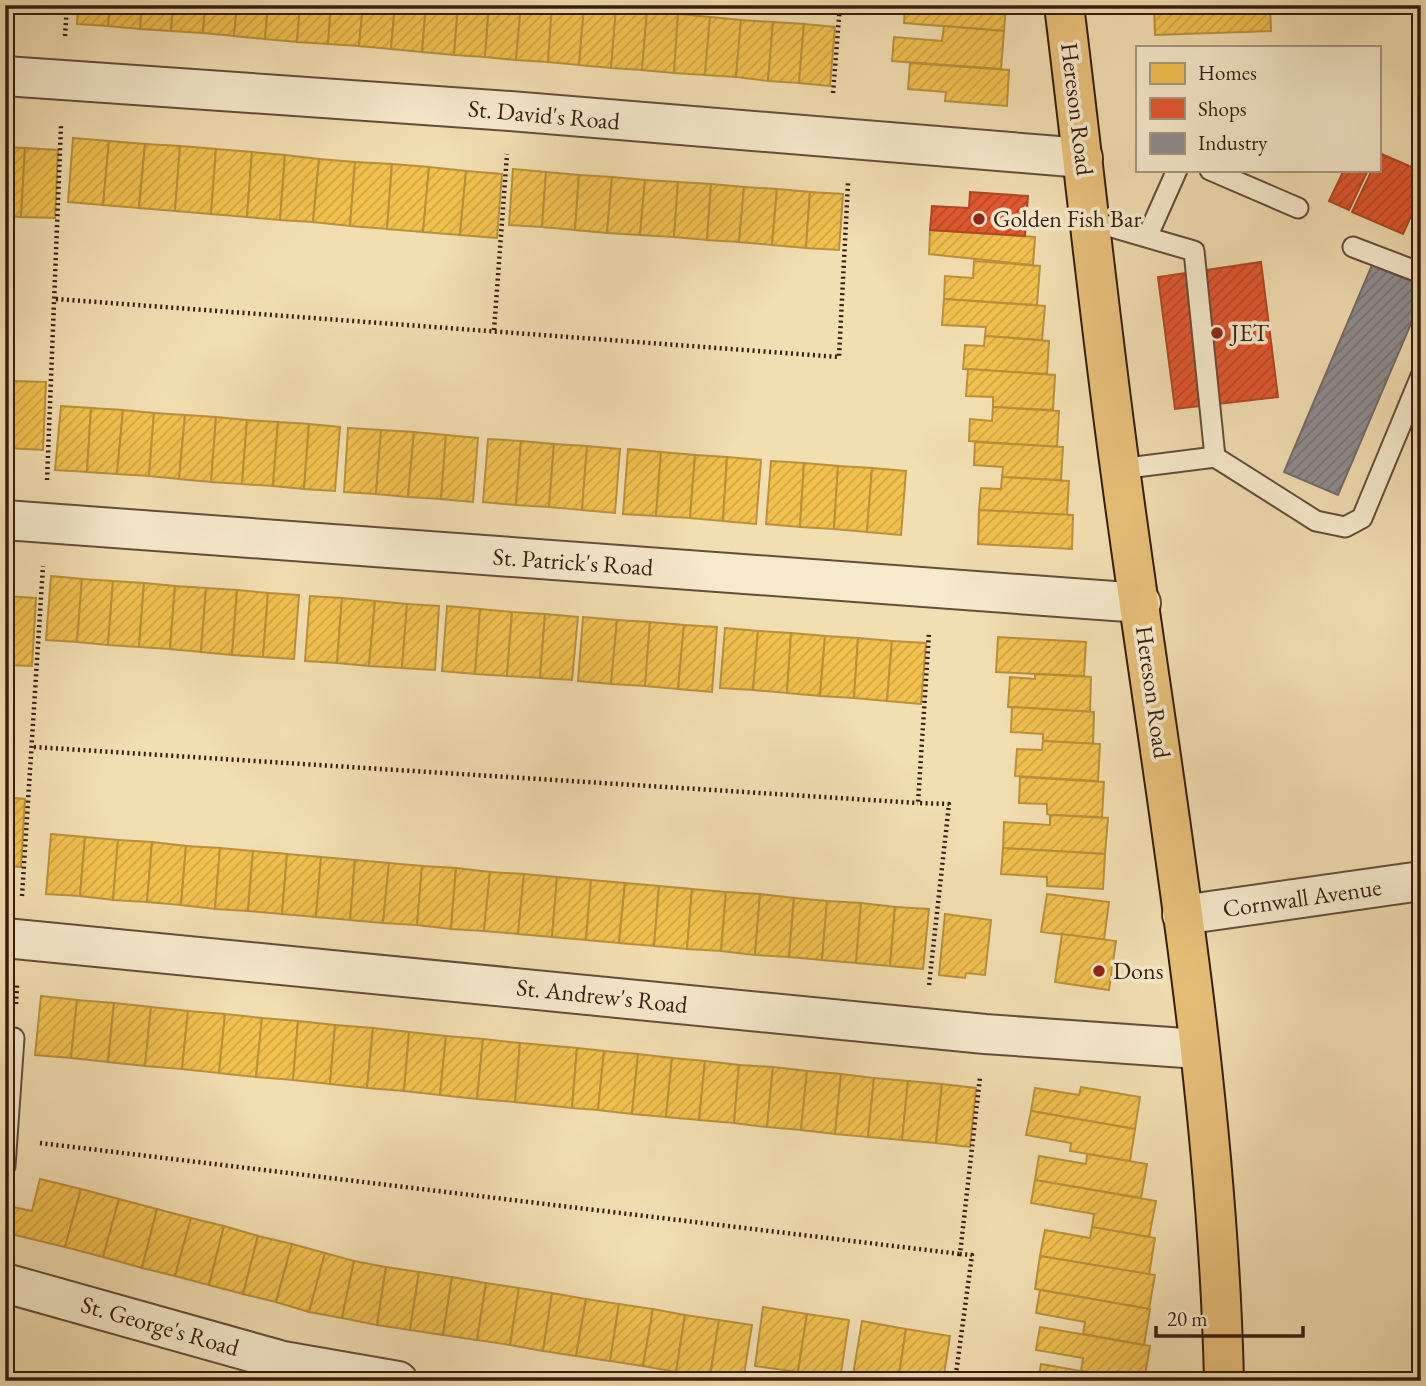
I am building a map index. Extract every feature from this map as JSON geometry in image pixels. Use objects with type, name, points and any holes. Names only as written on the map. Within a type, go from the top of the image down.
[{"type":"main road","name":"Hereson Road","points":[[1063,5],[1120,469],[1199,1049],[1222,1298],[1224,1381]]},
{"type":"street","name":"St. David's Road","points":[[5,76],[510,111],[1083,158]]},
{"type":"street","name":"St. Patrick's Road","points":[[5,520],[1140,603]]},
{"type":"street","name":"Cornwall Avenue","points":[[1182,915],[1421,881]]},
{"type":"street","name":"St. Andrew's Road","points":[[12,938],[985,1034],[1199,1049]]},
{"type":"street","name":"St. George's Road","points":[[5,1283],[280,1371],[398,1381]]},
{"type":"lane","points":[[1148,236],[1176,172]]},
{"type":"lane","points":[[1215,172],[1298,208]]},
{"type":"lane","points":[[1091,221],[1194,251],[1215,457]]},
{"type":"lane","points":[[1353,247],[1421,273]]},
{"type":"lane","points":[[1120,469],[1215,457],[1316,521],[1345,527],[1362,518],[1421,376]]},
{"type":"lane","points":[[5,1166],[14,1038]]},
{"type":"path","points":[[56,299],[839,357],[840,5]]},
{"type":"path","points":[[14,1038],[12,938],[34,747],[56,299],[63,80]]},
{"type":"path","points":[[494,330],[510,111]]},
{"type":"path","points":[[918,803],[932,589]]},
{"type":"path","points":[[34,747],[949,804],[924,1028]]},
{"type":"path","points":[[960,1254],[985,1034]]},
{"type":"path","points":[[9,1139],[972,1255],[955,1381]]},
{"type":"building: Homes","points":[[78,5],[110,5],[108,26],[77,24]]},
{"type":"building: Homes","points":[[110,5],[142,5],[140,29],[108,26]]},
{"type":"building: Homes","points":[[142,5],[173,5],[171,31],[140,29]]},
{"type":"building: Homes","points":[[173,5],[205,5],[203,33],[171,31]]},
{"type":"building: Homes","points":[[205,5],[237,5],[234,36],[203,33]]},
{"type":"building: Homes","points":[[237,5],[268,5],[265,39],[234,36]]},
{"type":"building: Homes","points":[[268,5],[300,5],[297,42],[265,39]]},
{"type":"building: Homes","points":[[300,5],[331,5],[328,44],[297,42]]},
{"type":"building: Homes","points":[[331,5],[363,5],[359,46],[328,44]]},
{"type":"building: Homes","points":[[363,5],[395,5],[391,49],[359,46]]},
{"type":"building: Homes","points":[[395,5],[426,5],[422,52],[391,49]]},
{"type":"building: Homes","points":[[426,5],[458,5],[454,55],[422,52]]},
{"type":"building: Homes","points":[[458,5],[489,5],[485,57],[454,55]]},
{"type":"building: Homes","points":[[489,5],[521,5],[516,60],[485,57]]},
{"type":"building: Homes","points":[[521,5],[552,5],[548,62],[516,60]]},
{"type":"building: Homes","points":[[552,5],[584,7],[579,65],[548,62]]},
{"type":"building: Homes","points":[[905,5],[1006,5],[1004,31],[904,23]]},
{"type":"building: Homes","points":[[1154,5],[1270,5],[1271,31],[1155,35]]},
{"type":"building: Homes","points":[[584,7],[616,9],[611,68],[579,65]]},
{"type":"building: Homes","points":[[616,9],[647,11],[642,70],[611,68]]},
{"type":"building: Homes","points":[[647,11],[678,14],[674,73],[642,70]]},
{"type":"building: Homes","points":[[678,14],[710,17],[705,75],[674,73]]},
{"type":"building: Homes","points":[[710,17],[741,20],[736,77],[705,75]]},
{"type":"building: Homes","points":[[741,20],[773,22],[768,81],[736,77]]},
{"type":"building: Homes","points":[[773,22],[804,24],[799,83],[768,81]]},
{"type":"building: Homes","points":[[804,24],[835,27],[830,86],[799,83]]},
{"type":"building: Homes","points":[[944,26],[1004,31],[1001,69],[892,61],[894,37],[942,41]]},
{"type":"building: Homes","points":[[910,63],[1009,70],[1007,106],[945,101],[946,92],[908,89]]},
{"type":"building: Homes","points":[[73,138],[109,141],[103,205],[68,202]]},
{"type":"building: Homes","points":[[109,141],[145,144],[139,208],[103,205]]},
{"type":"building: Homes","points":[[145,144],[180,146],[175,211],[139,208]]},
{"type":"building: Homes","points":[[180,146],[216,149],[211,214],[175,211]]},
{"type":"building: Homes","points":[[5,147],[25,148],[21,217],[5,216]]},
{"type":"building: Homes","points":[[25,148],[58,150],[55,218],[21,217]]},
{"type":"building: Homes","points":[[216,149],[252,152],[247,217],[211,214]]},
{"type":"building: Homes","points":[[252,152],[285,155],[280,220],[247,217]]},
{"type":"building: Homes","points":[[285,155],[319,159],[313,222],[280,220]]},
{"type":"building: Homes","points":[[319,159],[355,162],[350,226],[313,222]]},
{"type":"building: Homes","points":[[355,162],[392,164],[387,229],[350,226]]},
{"type":"building: Homes","points":[[392,164],[429,167],[423,232],[387,229]]},
{"type":"building: Homes","points":[[429,167],[466,171],[460,235],[423,232]]},
{"type":"building: Homes","points":[[513,169],[546,172],[542,227],[509,225]]},
{"type":"building: Homes","points":[[466,171],[502,174],[497,238],[460,235]]},
{"type":"building: Homes","points":[[546,172],[579,175],[575,230],[542,227]]},
{"type":"building: Homes","points":[[579,175],[612,177],[607,233],[575,230]]},
{"type":"building: Homes","points":[[612,177],[645,180],[640,235],[607,233]]},
{"type":"building: Homes","points":[[645,180],[678,182],[674,237],[640,235]]},
{"type":"building: Homes","points":[[678,182],[711,184],[707,240],[674,237]]},
{"type":"building: Homes","points":[[711,184],[744,187],[739,242],[707,240]]},
{"type":"building: Homes","points":[[744,187],[777,189],[772,245],[739,242]]},
{"type":"building: Homes","points":[[777,189],[810,192],[806,248],[772,245]]},
{"type":"building: Homes","points":[[810,192],[843,194],[839,250],[806,248]]},
{"type":"building: Homes","points":[[930,230],[1035,237],[1033,265],[929,254]]},
{"type":"building: Homes","points":[[974,261],[1040,266],[1037,305],[944,299],[945,276],[973,278]]},
{"type":"building: Homes","points":[[944,299],[1045,306],[1042,340],[985,336],[986,327],[942,325]]},
{"type":"building: Homes","points":[[985,336],[1049,341],[1047,374],[963,369],[965,345],[984,346]]},
{"type":"building: Homes","points":[[968,369],[1055,375],[1053,410],[993,407],[993,397],[966,396]]},
{"type":"building: Homes","points":[[5,380],[13,381],[9,448],[5,448]]},
{"type":"building: Homes","points":[[13,381],[46,382],[43,450],[9,448]]},
{"type":"building: Homes","points":[[61,406],[91,408],[87,472],[55,470]]},
{"type":"building: Homes","points":[[993,407],[1059,411],[1057,447],[969,441],[970,419],[992,421]]},
{"type":"building: Homes","points":[[91,408],[123,410],[117,474],[87,472]]},
{"type":"building: Homes","points":[[123,410],[154,413],[149,476],[117,474]]},
{"type":"building: Homes","points":[[154,413],[185,415],[179,479],[149,476]]},
{"type":"building: Homes","points":[[185,415],[216,417],[211,482],[179,479]]},
{"type":"building: Homes","points":[[216,417],[247,420],[242,484],[211,482]]},
{"type":"building: Homes","points":[[247,420],[278,422],[273,486],[242,484]]},
{"type":"building: Homes","points":[[278,422],[309,424],[304,489],[273,486]]},
{"type":"building: Homes","points":[[309,424],[340,427],[335,491],[304,489]]},
{"type":"building: Homes","points":[[348,428],[381,430],[376,494],[344,492]]},
{"type":"building: Homes","points":[[381,430],[414,432],[408,497],[376,494]]},
{"type":"building: Homes","points":[[414,432],[446,435],[441,499],[408,497]]},
{"type":"building: Homes","points":[[446,435],[478,438],[473,502],[441,499]]},
{"type":"building: Homes","points":[[488,439],[521,441],[516,505],[483,502]]},
{"type":"building: Homes","points":[[521,441],[554,444],[549,507],[516,505]]},
{"type":"building: Homes","points":[[975,442],[1063,447],[1061,480],[1002,477],[1003,467],[974,465]]},
{"type":"building: Homes","points":[[554,444],[587,446],[582,510],[549,507]]},
{"type":"building: Homes","points":[[587,446],[620,449],[615,513],[582,510]]},
{"type":"building: Homes","points":[[628,449],[661,452],[656,516],[623,514]]},
{"type":"building: Homes","points":[[661,452],[695,455],[690,518],[656,516]]},
{"type":"building: Homes","points":[[695,455],[727,457],[723,521],[690,518]]},
{"type":"building: Homes","points":[[727,457],[761,460],[756,524],[723,521]]},
{"type":"building: Homes","points":[[771,461],[804,463],[800,527],[766,524]]},
{"type":"building: Homes","points":[[804,463],[838,466],[834,529],[800,527]]},
{"type":"building: Homes","points":[[838,466],[872,468],[867,532],[834,529]]},
{"type":"building: Homes","points":[[872,468],[906,471],[901,535],[867,532]]},
{"type":"building: Homes","points":[[1002,477],[1069,481],[1067,515],[979,510],[981,488],[1001,489]]},
{"type":"building: Homes","points":[[979,510],[1073,515],[1072,549],[978,544]]},
{"type":"building: Homes","points":[[51,576],[82,579],[77,642],[46,640]]},
{"type":"building: Homes","points":[[82,579],[113,581],[108,645],[77,642]]},
{"type":"building: Homes","points":[[113,581],[144,583],[139,647],[108,645]]},
{"type":"building: Homes","points":[[144,583],[175,586],[170,649],[139,647]]},
{"type":"building: Homes","points":[[175,586],[206,588],[201,652],[170,649]]},
{"type":"building: Homes","points":[[206,588],[237,590],[232,655],[201,652]]},
{"type":"building: Homes","points":[[237,590],[268,593],[263,657],[232,655]]},
{"type":"building: Homes","points":[[268,593],[299,595],[294,659],[263,657]]},
{"type":"building: Homes","points":[[5,596],[36,598],[32,666],[5,665]]},
{"type":"building: Homes","points":[[310,596],[342,598],[337,663],[305,661]]},
{"type":"building: Homes","points":[[342,598],[375,601],[369,666],[337,663]]},
{"type":"building: Homes","points":[[375,601],[407,604],[402,668],[369,666]]},
{"type":"building: Homes","points":[[407,604],[439,606],[435,670],[402,668]]},
{"type":"building: Homes","points":[[447,606],[480,609],[475,674],[442,671]]},
{"type":"building: Homes","points":[[480,609],[512,612],[507,676],[475,674]]},
{"type":"building: Homes","points":[[512,612],[545,614],[540,678],[507,676]]},
{"type":"building: Homes","points":[[545,614],[578,617],[572,680],[540,678]]},
{"type":"building: Homes","points":[[583,617],[617,620],[611,684],[578,681]]},
{"type":"building: Homes","points":[[617,620],[650,622],[645,686],[611,684]]},
{"type":"building: Homes","points":[[650,622],[684,625],[678,689],[645,686]]},
{"type":"building: Homes","points":[[684,625],[717,627],[712,692],[678,689]]},
{"type":"building: Homes","points":[[725,628],[758,631],[753,690],[720,688]]},
{"type":"building: Homes","points":[[758,631],[791,633],[787,693],[753,690]]},
{"type":"building: Homes","points":[[791,633],[825,636],[820,696],[787,693]]},
{"type":"building: Homes","points":[[825,636],[858,638],[854,698],[820,696]]},
{"type":"building: Homes","points":[[998,637],[1086,642],[1084,676],[996,672]]},
{"type":"building: Homes","points":[[858,638],[892,641],[887,701],[854,698]]},
{"type":"building: Homes","points":[[892,641],[926,643],[921,704],[887,701]]},
{"type":"building: Homes","points":[[1035,674],[1091,677],[1090,712],[1008,707],[1010,677],[1035,679]]},
{"type":"building: Homes","points":[[1012,707],[1094,712],[1093,744],[1043,741],[1043,734],[1011,732]]},
{"type":"building: Homes","points":[[1043,741],[1100,744],[1098,781],[1015,776],[1017,749],[1042,750]]},
{"type":"building: Homes","points":[[1020,777],[1104,782],[1102,817],[1050,815],[1047,814],[1047,804],[1019,803]]},
{"type":"building: Homes","points":[[5,797],[25,799],[21,867],[5,866]]},
{"type":"building: Homes","points":[[1050,815],[1108,818],[1105,854],[1003,848],[1004,822],[1050,825]]},
{"type":"building: Homes","points":[[51,834],[85,837],[80,896],[46,894]]},
{"type":"building: Homes","points":[[85,837],[118,840],[113,900],[80,896]]},
{"type":"building: Homes","points":[[118,840],[152,842],[147,902],[113,900]]},
{"type":"building: Homes","points":[[152,842],[186,846],[181,905],[147,902]]},
{"type":"building: Homes","points":[[186,846],[220,848],[215,909],[181,905]]},
{"type":"building: Homes","points":[[220,848],[253,851],[248,911],[215,909]]},
{"type":"building: Homes","points":[[1003,848],[1105,854],[1103,889],[1047,886],[1047,877],[1001,874]]},
{"type":"building: Homes","points":[[253,851],[287,854],[282,914],[248,911]]},
{"type":"building: Homes","points":[[287,854],[321,857],[316,917],[282,914]]},
{"type":"building: Homes","points":[[321,857],[355,860],[350,920],[316,917]]},
{"type":"building: Homes","points":[[355,860],[389,863],[383,923],[350,920]]},
{"type":"building: Homes","points":[[389,863],[422,866],[417,925],[383,923]]},
{"type":"building: Homes","points":[[422,866],[456,868],[451,929],[417,925]]},
{"type":"building: Homes","points":[[456,868],[490,872],[484,931],[451,929]]},
{"type":"building: Homes","points":[[490,872],[524,874],[518,934],[484,931]]},
{"type":"building: Homes","points":[[524,874],[557,877],[552,937],[518,934]]},
{"type":"building: Homes","points":[[557,877],[591,880],[586,940],[552,937]]},
{"type":"building: Homes","points":[[591,880],[625,883],[619,943],[586,940]]},
{"type":"building: Homes","points":[[625,883],[659,886],[654,946],[619,943]]},
{"type":"building: Homes","points":[[659,886],[692,889],[687,949],[654,946]]},
{"type":"building: Homes","points":[[692,889],[726,892],[721,951],[687,949]]},
{"type":"building: Homes","points":[[726,892],[760,894],[755,955],[721,951]]},
{"type":"building: Homes","points":[[760,894],[794,898],[789,957],[755,955]]},
{"type":"building: Homes","points":[[1047,894],[1109,902],[1104,940],[1041,932]]},
{"type":"building: Homes","points":[[794,898],[827,901],[822,960],[789,957]]},
{"type":"building: Homes","points":[[827,901],[861,903],[856,963],[822,960]]},
{"type":"building: Homes","points":[[861,903],[895,907],[890,966],[856,963]]},
{"type":"building: Homes","points":[[895,907],[929,909],[923,969],[890,966]]},
{"type":"building: Homes","points":[[945,914],[991,920],[985,975],[966,973],[965,978],[939,975]]},
{"type":"building: Homes","points":[[1062,934],[1116,941],[1109,990],[1055,982]]},
{"type":"building: Homes","points":[[41,996],[77,1000],[71,1058],[35,1055]]},
{"type":"building: Homes","points":[[77,1000],[114,1003],[108,1062],[71,1058]]},
{"type":"building: Homes","points":[[114,1003],[151,1007],[145,1066],[108,1062]]},
{"type":"building: Homes","points":[[151,1007],[188,1011],[182,1069],[145,1066]]},
{"type":"building: Homes","points":[[188,1011],[225,1014],[219,1073],[182,1069]]},
{"type":"building: Homes","points":[[225,1014],[262,1018],[256,1077],[219,1073]]},
{"type":"building: Homes","points":[[262,1018],[298,1021],[293,1080],[256,1077]]},
{"type":"building: Homes","points":[[298,1021],[335,1025],[330,1084],[293,1080]]},
{"type":"building: Homes","points":[[335,1025],[373,1028],[367,1088],[330,1084]]},
{"type":"building: Homes","points":[[373,1028],[409,1032],[404,1091],[367,1088]]},
{"type":"building: Homes","points":[[409,1032],[446,1036],[440,1095],[404,1091]]},
{"type":"building: Homes","points":[[446,1036],[483,1039],[477,1099],[440,1095]]},
{"type":"building: Homes","points":[[483,1039],[520,1043],[515,1102],[477,1099]]},
{"type":"building: Homes","points":[[520,1043],[577,1048],[572,1108],[515,1102]]},
{"type":"building: Homes","points":[[577,1048],[604,1051],[598,1110],[572,1108]]},
{"type":"building: Homes","points":[[604,1051],[638,1054],[632,1114],[598,1110]]},
{"type":"building: Homes","points":[[638,1054],[672,1058],[666,1117],[632,1114]]},
{"type":"building: Homes","points":[[672,1058],[705,1061],[699,1120],[666,1117]]},
{"type":"building: Homes","points":[[705,1061],[739,1065],[734,1123],[699,1120]]},
{"type":"building: Homes","points":[[739,1065],[773,1067],[767,1127],[734,1123]]},
{"type":"building: Homes","points":[[773,1067],[807,1071],[801,1130],[767,1127]]},
{"type":"building: Homes","points":[[807,1071],[841,1074],[835,1134],[801,1130]]},
{"type":"building: Homes","points":[[841,1074],[874,1078],[868,1137],[835,1134]]},
{"type":"building: Homes","points":[[874,1078],[908,1081],[902,1140],[868,1137]]},
{"type":"building: Homes","points":[[908,1081],[942,1084],[936,1143],[902,1140]]},
{"type":"building: Homes","points":[[942,1084],[976,1088],[970,1147],[936,1143]]},
{"type":"building: Homes","points":[[1081,1087],[1140,1097],[1135,1129],[1031,1111],[1035,1088],[1079,1095]]},
{"type":"building: Homes","points":[[1031,1111],[1135,1129],[1130,1161],[1070,1151],[1071,1143],[1026,1135]]},
{"type":"building: Homes","points":[[1087,1154],[1147,1164],[1141,1198],[1035,1180],[1039,1156],[1086,1164]]},
{"type":"building: Homes","points":[[40,1179],[81,1189],[65,1247],[11,1234],[13,1207],[32,1211]]},
{"type":"building: Homes","points":[[1035,1180],[1156,1201],[1149,1237],[1092,1227],[1094,1214],[1031,1203]]},
{"type":"building: Homes","points":[[81,1189],[119,1199],[103,1257],[65,1247]]},
{"type":"building: Homes","points":[[119,1199],[157,1209],[142,1268],[103,1257]]},
{"type":"building: Homes","points":[[157,1209],[191,1218],[175,1276],[142,1268]]},
{"type":"building: Homes","points":[[191,1218],[224,1226],[209,1285],[175,1276]]},
{"type":"building: Homes","points":[[224,1226],[258,1236],[243,1294],[209,1285]]},
{"type":"building: Homes","points":[[1092,1227],[1155,1238],[1149,1275],[1040,1256],[1045,1230],[1090,1238]]},
{"type":"building: Homes","points":[[258,1236],[292,1244],[276,1302],[243,1294]]},
{"type":"building: Homes","points":[[292,1244],[325,1253],[309,1312],[276,1302]]},
{"type":"building: Homes","points":[[325,1253],[354,1261],[342,1318],[309,1312]]},
{"type":"building: Homes","points":[[1040,1256],[1155,1275],[1149,1309],[1035,1289]]},
{"type":"building: Homes","points":[[354,1261],[386,1267],[377,1325],[342,1318]]},
{"type":"building: Homes","points":[[386,1267],[419,1272],[410,1330],[377,1325]]},
{"type":"building: Homes","points":[[419,1272],[452,1277],[443,1335],[410,1330]]},
{"type":"building: Homes","points":[[452,1277],[486,1283],[477,1340],[443,1335]]},
{"type":"building: Homes","points":[[486,1283],[519,1288],[510,1345],[477,1340]]},
{"type":"building: Homes","points":[[519,1288],[552,1293],[543,1351],[510,1345]]},
{"type":"building: Homes","points":[[1040,1290],[1150,1309],[1144,1345],[1083,1334],[1085,1322],[1036,1313]]},
{"type":"building: Homes","points":[[552,1293],[586,1299],[576,1356],[543,1351]]},
{"type":"building: Homes","points":[[586,1299],[619,1304],[610,1361],[576,1356]]},
{"type":"building: Homes","points":[[619,1304],[653,1309],[643,1366],[610,1361]]},
{"type":"building: Homes","points":[[763,1307],[807,1314],[798,1372],[755,1366]]},
{"type":"building: Homes","points":[[653,1309],[685,1315],[676,1372],[643,1366]]},
{"type":"building: Homes","points":[[807,1314],[849,1320],[840,1379],[798,1372]]},
{"type":"building: Homes","points":[[685,1315],[719,1320],[710,1377],[676,1372]]},
{"type":"building: Homes","points":[[719,1320],[752,1325],[743,1381],[710,1377]]},
{"type":"building: Homes","points":[[862,1321],[906,1329],[898,1381],[852,1381]]},
{"type":"building: Homes","points":[[1040,1327],[1150,1346],[1144,1381],[1081,1371],[1083,1358],[1036,1350]]},
{"type":"building: Homes","points":[[906,1329],[950,1336],[943,1381],[898,1381]]},
{"type":"building: Homes","points":[[1041,1364],[1081,1371],[1138,1381],[1038,1381]]},
{"type":"building: Shops","points":[[1380,153],[1421,171],[1421,194],[1403,234],[1352,212],[1371,172],[1380,172]]},
{"type":"building: Shops","points":[[1343,172],[1367,172],[1349,210],[1329,201]]},
{"type":"building: Shops","name":"Golden Fish Bar","points":[[970,192],[1028,196],[1025,236],[930,230],[932,206],[969,208]]},
{"type":"building: Shops","points":[[1261,262],[1278,397],[1175,409],[1158,277]]},
{"type":"building: Industry","points":[[1372,265],[1421,285],[1421,300],[1338,495],[1284,472]]},
{"type":"place","name":"Golden Fish Bar","points":[[979,219]]},
{"type":"place","name":"JET","points":[[1217,333]]},
{"type":"place","name":"Dons","points":[[1099,971]]}]
